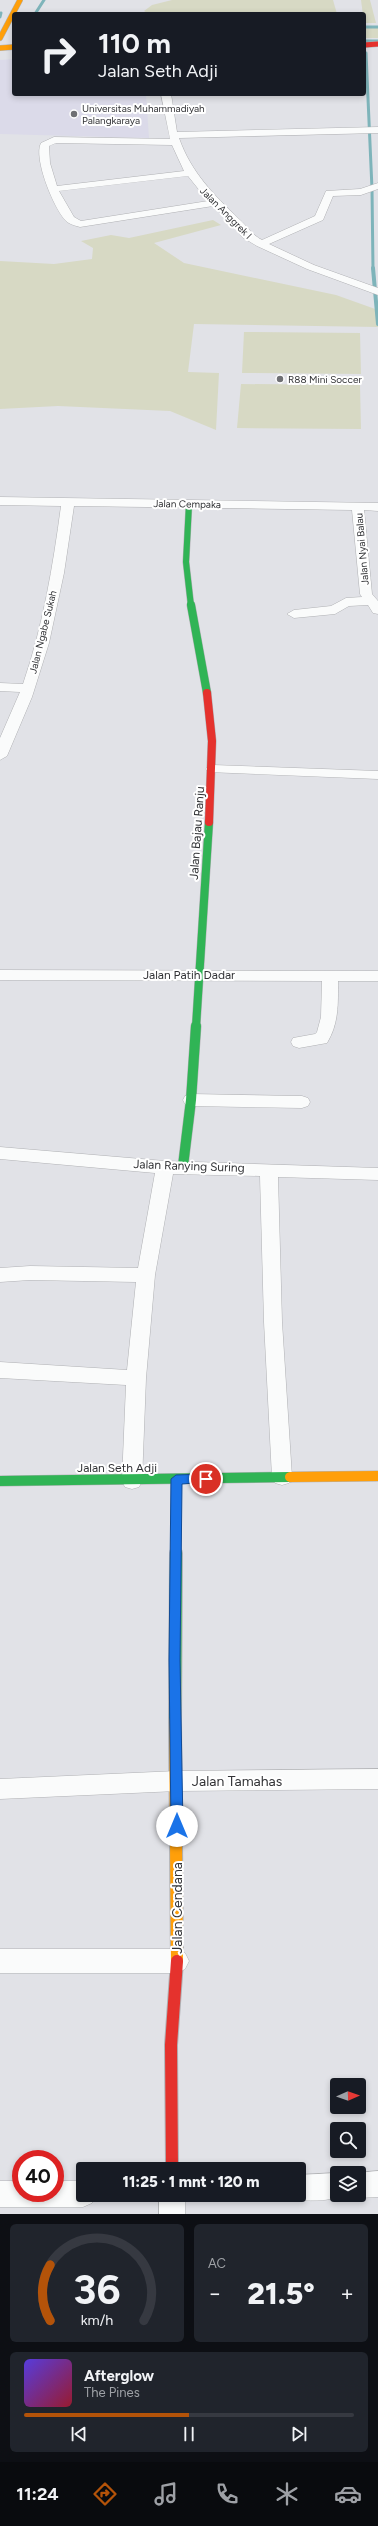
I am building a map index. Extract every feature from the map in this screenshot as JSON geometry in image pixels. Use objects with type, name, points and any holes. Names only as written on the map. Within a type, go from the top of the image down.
[{"type":"main road","points":[[14,12],[20,0]]},
{"type":"main road","points":[[23,12],[30,0]]},
{"type":"main road","points":[[0,38],[12,15]]},
{"type":"main road","points":[[7,51],[12,37]]},
{"type":"main road","points":[[366,44],[378,44]]},
{"type":"main road","points":[[366,51],[378,51]]},
{"type":"main road","name":"Jalan Bajau Ranju","points":[[183,1166],[191,1100],[198,975],[213,769],[210,710],[192,619],[186,562],[189,504]]},
{"type":"main road","name":"Jalan Seth Adji","points":[[0,1481],[132,1481],[378,1476]]},
{"type":"main road","name":"Jalan Cendana","points":[[172,2162],[171,2045],[178,1961],[175,1668],[176,1479]]},
{"type":"street","name":"Jalan Anggrek I","points":[[166,96],[175,139],[184,166],[214,203],[244,228],[246,235],[260,244],[299,263],[378,292]]},
{"type":"street","points":[[214,203],[80,224],[70,219],[53,189],[45,163],[44,145],[47,142],[63,140],[175,139],[376,130]]},
{"type":"street","points":[[53,189],[189,173]]},
{"type":"street","points":[[260,244],[319,218],[329,193],[361,192],[377,186]]},
{"type":"street","name":"Jalan Cempaka","points":[[0,501],[376,507]]},
{"type":"street","name":"Jalan Ngabe Sukah","points":[[0,756],[28,688],[46,628],[61,552],[68,502]]},
{"type":"street","name":"Jalan Nyai Balau","points":[[358,507],[374,596]]},
{"type":"street","points":[[294,614],[335,610],[346,602],[374,596]]},
{"type":"street","points":[[0,687],[28,688]]},
{"type":"street","points":[[213,769],[378,775]]},
{"type":"street","name":"Jalan Patih Dadar","points":[[0,975],[378,976]]},
{"type":"street","points":[[299,1042],[321,1039],[325,1032],[329,1023],[330,976]]},
{"type":"street","points":[[191,1100],[302,1102]]},
{"type":"street","name":"Jalan Ranying Suring","points":[[0,1153],[165,1167],[183,1166],[378,1174]]},
{"type":"street","points":[[132,1481],[136,1378],[146,1275],[165,1167]]},
{"type":"street","points":[[269,1170],[272,1322],[282,1477]]},
{"type":"street","points":[[0,1275],[30,1273],[146,1275]]},
{"type":"street","points":[[0,1370],[136,1378]]},
{"type":"street","name":"Jalan Tamahas","points":[[0,1789],[177,1781],[378,1779]]},
{"type":"street","points":[[0,1961],[178,1961]]},
{"type":"street","points":[[366,2185],[378,2184]]},
{"type":"street","points":[[306,2188],[330,2186]]},
{"type":"street","points":[[0,2194],[76,2194]]},
{"type":"street","points":[[172,2202],[172,2214]]},
{"type":"shaded area","name":"Universitas Muhammadiyah Palangkaraya","points":[[12,59],[12,96],[146,96],[149,138],[0,134],[0,60]]},
{"type":"green space","points":[[172,0],[333,0],[336,12],[144,11],[152,5]]},
{"type":"green space","points":[[361,0],[370,0],[376,23],[366,23],[366,12],[363,12]]},
{"type":"green space","points":[[366,26],[378,26],[378,38],[366,38]]},
{"type":"green space","points":[[213,220],[221,225],[154,243],[184,263],[336,295],[378,310],[378,327],[194,324],[188,372],[219,373],[216,430],[170,411],[58,406],[0,409],[0,261],[54,264],[92,259],[93,248],[81,241],[111,235],[129,238]]},
{"type":"green space","points":[[244,332],[360,333],[361,374],[242,373]]},
{"type":"green space","points":[[241,384],[360,385],[361,429],[237,428]]},
{"type":"waterway","points":[[36,12],[44,0]]},
{"type":"waterway","points":[[0,17],[1,13]]},
{"type":"waterway","points":[[366,27],[378,27]]},
{"type":"waterway","points":[[366,41],[378,41]]},
{"type":"waterway","points":[[366,53],[372,189],[373,269]]},
{"type":"waterway","points":[[373,268],[378,324]]},
{"type":"traffic: fast","points":[[189,504],[186,562],[192,619],[207,693]]},
{"type":"traffic: fast","points":[[183,1166],[191,1100],[209,822]]},
{"type":"traffic: fast","points":[[0,1481],[290,1477]]},
{"type":"traffic: fast","points":[[175,1721],[176,1479]]},
{"type":"traffic: slow","points":[[14,12],[20,0]]},
{"type":"traffic: slow","points":[[0,38],[12,15]]},
{"type":"traffic: slow","points":[[0,48],[12,47]]},
{"type":"traffic: slow","points":[[290,1477],[378,1476]]},
{"type":"traffic: slow","points":[[175,1721],[177,1961]]},
{"type":"traffic: jam","points":[[366,45],[378,44]]},
{"type":"traffic: jam","points":[[207,693],[210,709],[212,741],[212,774],[209,822]]},
{"type":"traffic: jam","points":[[172,2162],[171,2045],[177,1961]]},
{"type":"place","name":"Universitas Muhammadiyah Palangkaraya","points":[[74,114]]},
{"type":"place","name":"R88 Mini Soccer","points":[[280,379]]},
{"type":"route","points":[[177,1826],[175,1744],[176,1479],[206,1479]]}]
